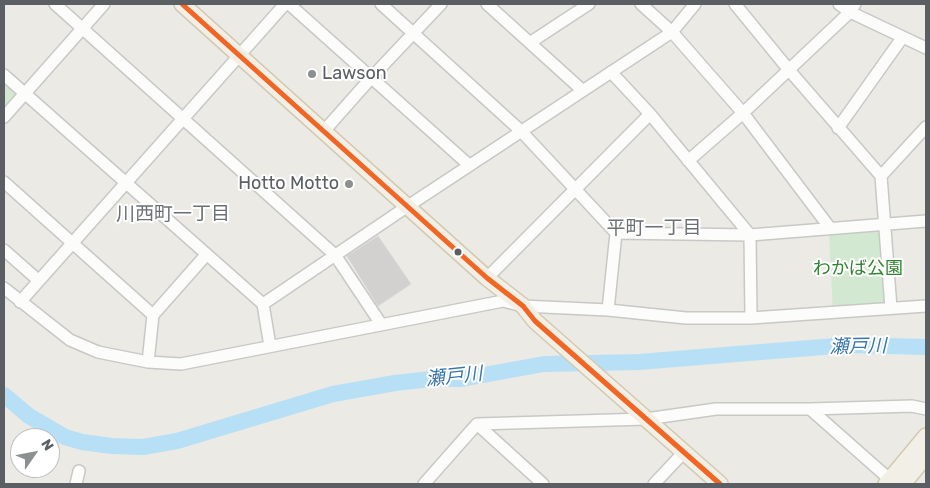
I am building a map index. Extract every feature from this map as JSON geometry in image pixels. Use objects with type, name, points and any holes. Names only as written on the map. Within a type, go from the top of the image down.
[{"type":"main road","points":[[182,4],[487,278],[523,306],[535,321],[720,484]]},
{"type":"main road","points":[[894,483],[926,436]]},
{"type":"main road","points":[[894,483],[926,456]]},
{"type":"street","points":[[55,4],[334,255],[381,324]]},
{"type":"street","points":[[4,117],[104,4]]},
{"type":"street","points":[[20,302],[239,55],[287,4],[469,165]]},
{"type":"street","points":[[381,4],[521,130],[616,233],[750,236],[926,221]]},
{"type":"street","points":[[324,131],[370,78],[441,4]]},
{"type":"street","points":[[488,4],[582,90]]},
{"type":"street","points":[[531,42],[589,4]]},
{"type":"street","points":[[641,4],[672,32],[743,113],[830,228]]},
{"type":"street","points":[[263,304],[521,130],[672,32],[696,4]]},
{"type":"street","points":[[735,4],[838,128],[881,176],[891,308]]},
{"type":"street","points":[[839,4],[853,8],[902,38],[926,48]]},
{"type":"street","points":[[688,161],[743,113],[853,8]]},
{"type":"street","points":[[838,128],[902,38]]},
{"type":"street","points":[[610,72],[650,114],[750,236],[751,318]]},
{"type":"street","points":[[4,75],[263,304],[270,346]]},
{"type":"street","points":[[487,278],[574,188],[650,114]]},
{"type":"street","points":[[881,176],[926,127]]},
{"type":"street","points":[[4,182],[152,315]]},
{"type":"street","points":[[608,310],[616,233]]},
{"type":"street","points":[[4,250],[38,280]]},
{"type":"street","points":[[148,362],[152,315],[206,255]]},
{"type":"street","points":[[4,288],[70,340],[98,352],[148,362],[181,364],[503,301],[523,306],[608,310],[686,318],[751,318],[926,306]]},
{"type":"street","points":[[424,484],[477,424],[716,409],[912,406],[926,409]]},
{"type":"street","points":[[810,409],[894,483]]},
{"type":"street","points":[[477,424],[543,484]]},
{"type":"street","points":[[654,484],[684,452]]},
{"type":"street","points":[[76,484],[79,471]]},
{"type":"green space","points":[[4,81],[19,95],[4,112]]},
{"type":"green space","name":"わかば公園","points":[[882,228],[887,306],[833,312],[829,232]]},
{"type":"building","points":[[378,236],[411,284],[378,306],[347,256]]},
{"type":"waterway","name":"瀬戸川","points":[[4,395],[29,416],[65,437],[82,442],[112,446],[143,447],[177,441],[333,394],[395,383],[431,379],[461,379],[544,364],[639,362],[847,345],[926,347]]},
{"type":"transit line","points":[[182,4],[487,278],[523,306],[535,321],[720,484]]},
{"type":"place","name":"Lawson","points":[[312,74]]},
{"type":"place","name":"Hotto Motto","points":[[349,184]]},
{"type":"district","name":"川西町一丁目","points":[[173,215]]},
{"type":"district","name":"平町一丁目","points":[[654,229]]}]
